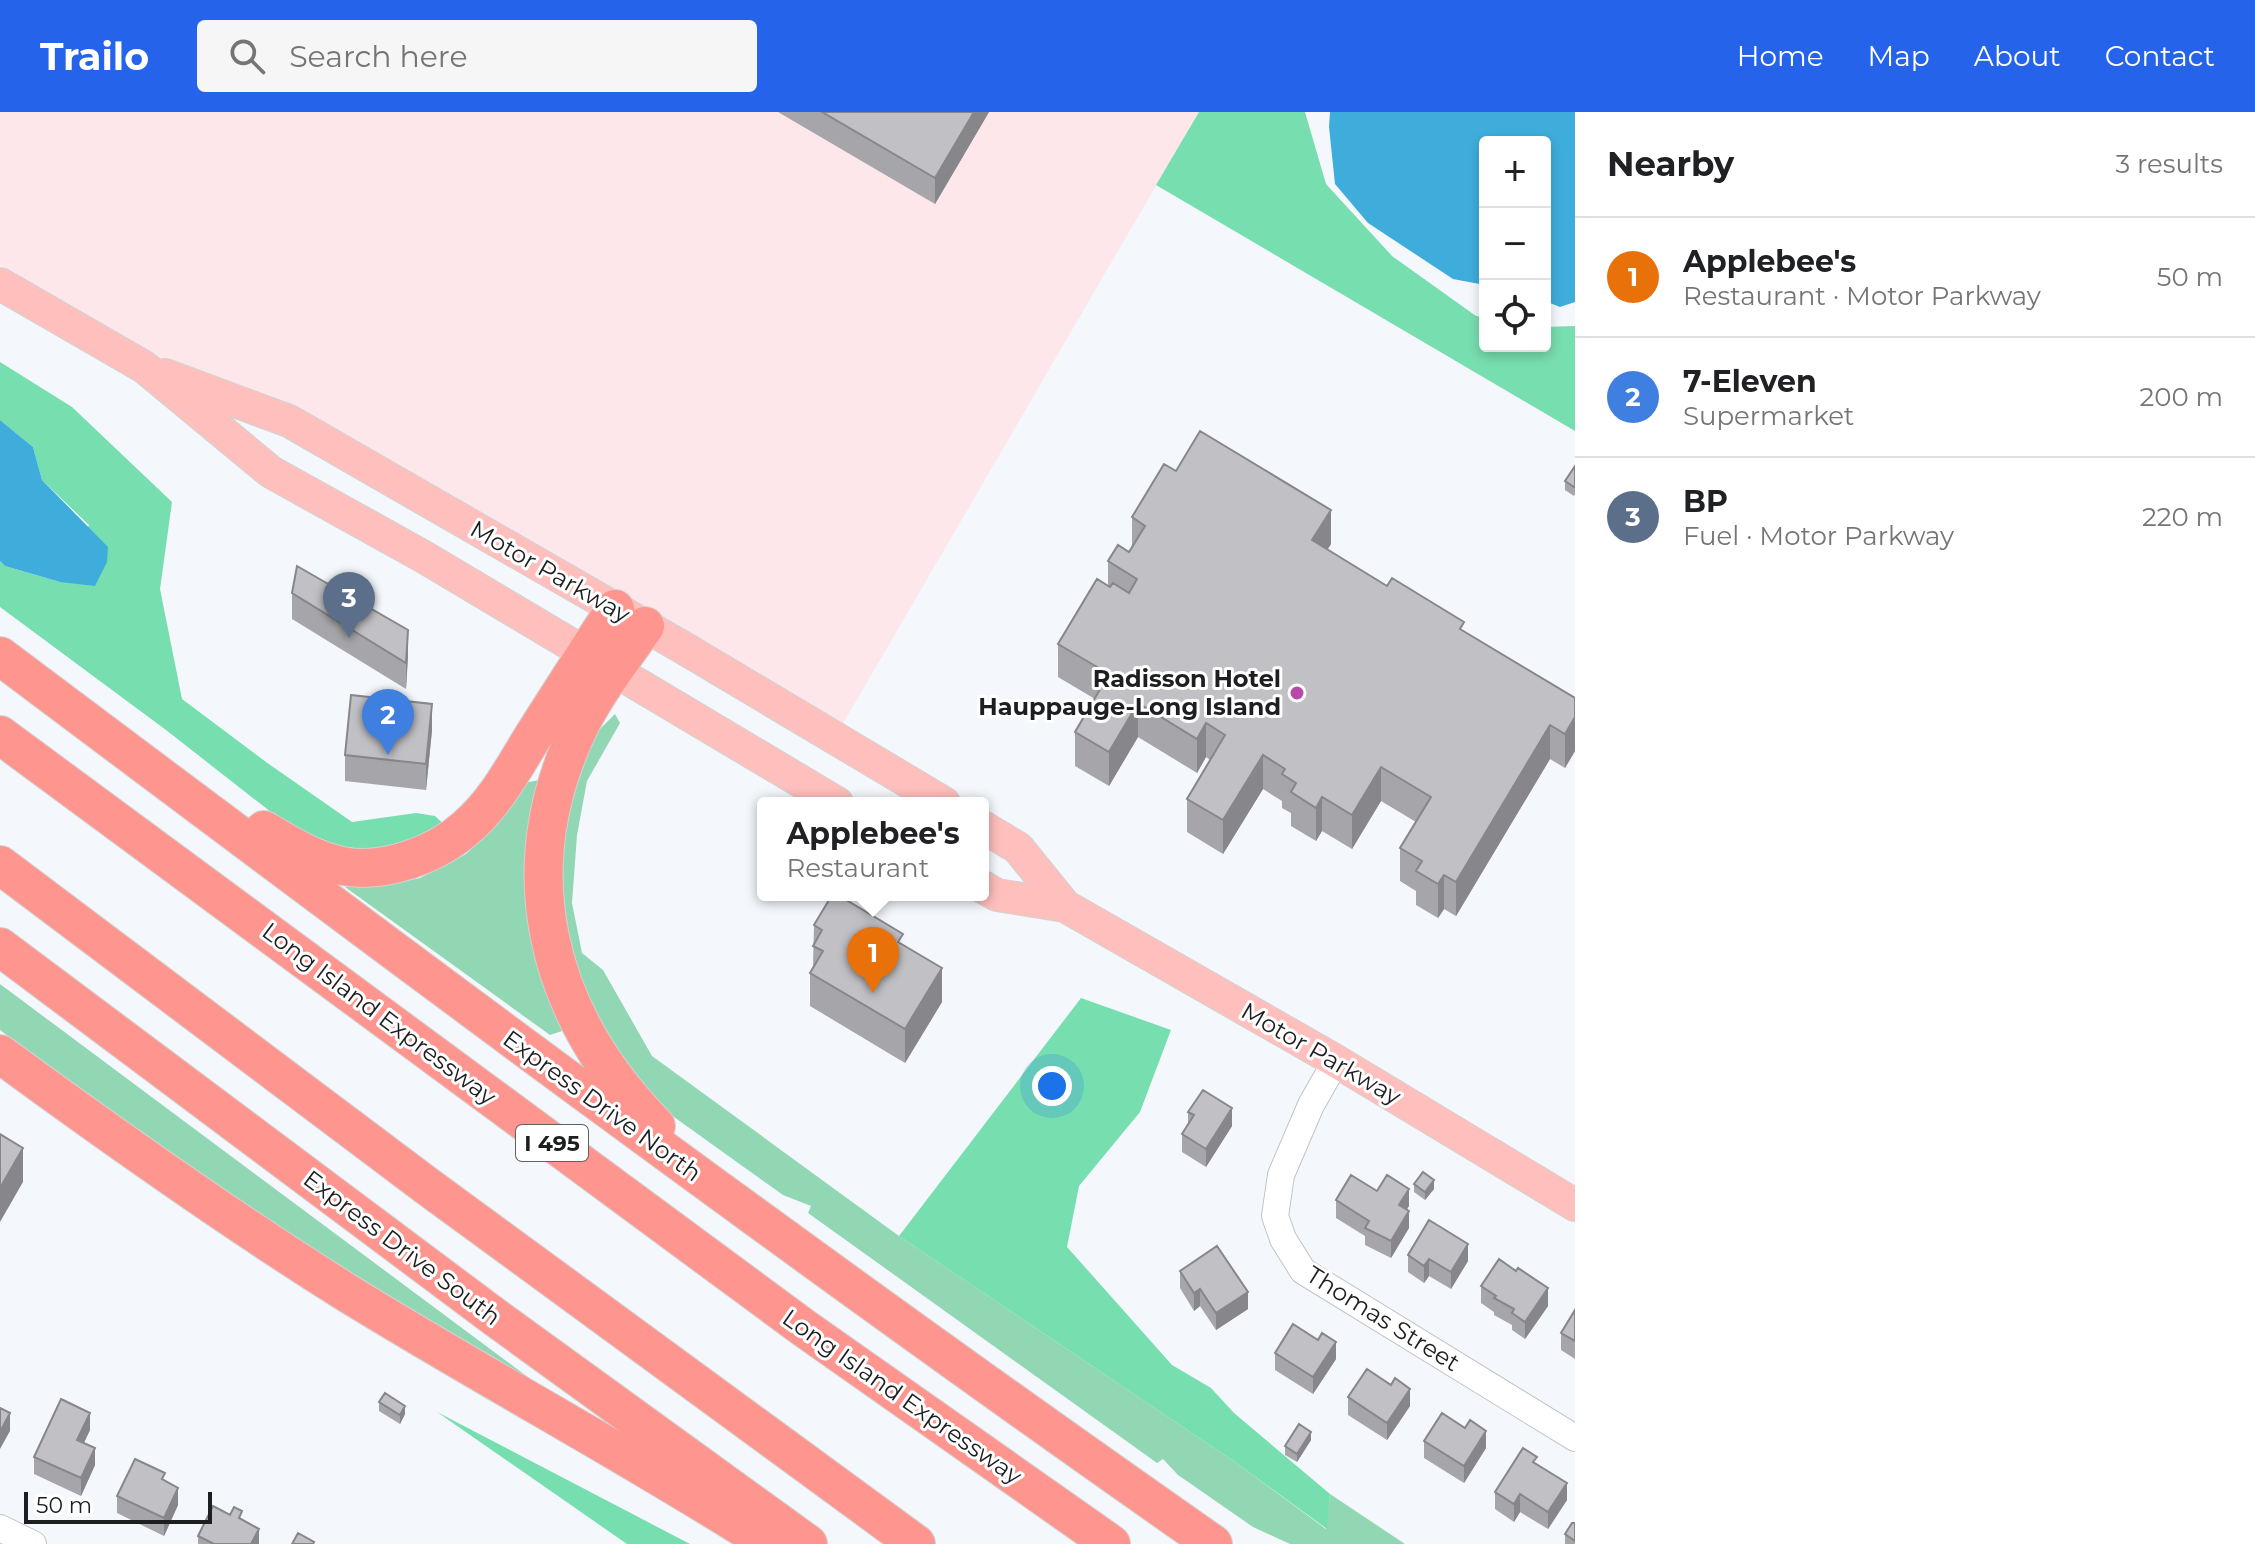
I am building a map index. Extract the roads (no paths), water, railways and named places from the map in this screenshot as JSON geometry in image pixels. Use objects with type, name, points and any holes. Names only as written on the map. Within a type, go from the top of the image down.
[{"type":"highway","points":[[133,756],[306,854],[344,866],[362,868],[390,864],[437,848],[467,828],[481,814],[600,662],[630,617]]},
{"type":"highway","name":"Express Drive North","points":[[0,656],[544,1064],[971,1374],[1213,1544]]},
{"type":"highway","points":[[600,662],[548,816],[543,873],[548,928],[576,1017],[604,1064],[633,1102],[729,1199]]},
{"type":"highway","name":"Long Island Expressway","points":[[0,735],[804,1328],[1111,1544]]},
{"type":"highway","points":[[0,865],[440,1196],[916,1544]]},
{"type":"highway","name":"Express Drive South","points":[[0,947],[496,1318],[808,1544]]},
{"type":"highway","points":[[0,1054],[227,1215],[342,1289],[769,1544]]},
{"type":"main road","name":"Motor Parkway","points":[[0,284],[144,367],[289,421],[630,617],[934,797]]},
{"type":"main road","name":"Motor Parkway","points":[[144,367],[271,472],[424,557],[827,797]]},
{"type":"main road","name":"Motor Parkway","points":[[989,831],[1018,848],[1065,906]]},
{"type":"main road","name":"Motor Parkway","points":[[989,890],[997,895],[1065,906],[1336,1061],[1575,1205]]},
{"type":"street","name":"Thomas Street","points":[[1336,1061],[1311,1105],[1281,1175],[1275,1216],[1283,1239],[1303,1271],[1575,1438]]},
{"type":"street","points":[[0,1528],[33,1544]]},
{"type":"water","points":[[1330,112],[1575,112],[1575,302],[1560,307],[1551,303],[1551,136],[1479,136],[1479,284],[1453,279],[1368,223],[1335,184]]},
{"type":"water","points":[[0,420],[33,447],[42,480],[108,547],[107,562],[95,586],[60,582],[5,566],[0,561]]},
{"type":"place","name":"BP","points":[[349,638]]},
{"type":"place","name":"Radisson Hotel Hauppauge-Long Island","points":[[1297,693]]},
{"type":"place","name":"7-Eleven","points":[[388,755]]},
{"type":"place","name":"Applebee's","points":[[873,993]]}]
